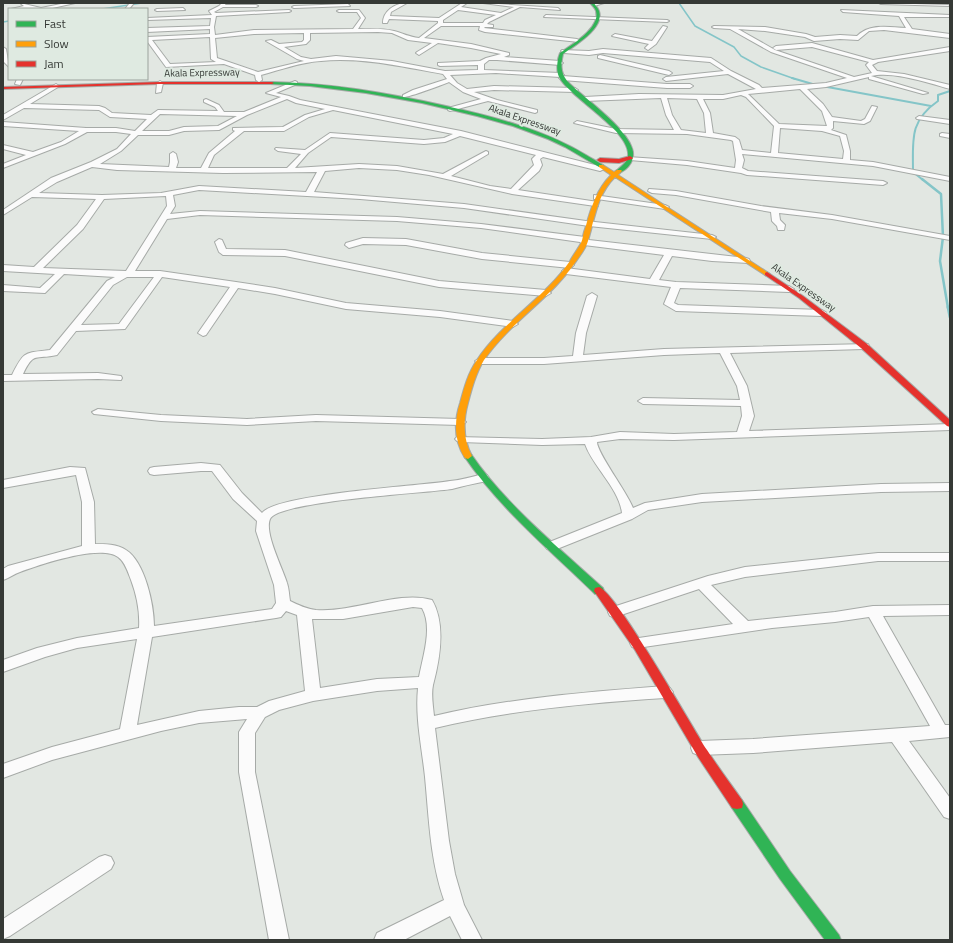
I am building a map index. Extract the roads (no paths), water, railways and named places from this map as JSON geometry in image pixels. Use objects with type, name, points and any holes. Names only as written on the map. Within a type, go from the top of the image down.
[{"type":"main road","points":[[597,9],[580,36],[564,51],[560,58],[560,63],[562,76],[626,142],[631,152],[629,161],[633,179],[619,184],[603,186]]},
{"type":"main road","name":"Akala Expressway","points":[[3,88],[258,77],[322,82],[365,88],[453,108],[494,119],[533,132],[567,146],[598,164],[633,179],[691,214],[814,295]]},
{"type":"main road","name":"Akala Expressway","points":[[3,84],[19,81],[123,83],[159,88],[295,83],[354,89],[453,108]]},
{"type":"main road","points":[[629,161],[598,164],[605,178],[603,186],[596,201],[584,241],[568,268],[546,293],[513,324],[480,361],[467,393],[460,422],[462,447],[483,478],[594,585],[615,612],[637,643],[698,748],[785,876],[834,940]]},
{"type":"main road","points":[[603,186],[629,161]]},
{"type":"main road","name":"Akala Expressway","points":[[633,179],[665,207],[822,312],[864,346],[950,426]]},
{"type":"street","points":[[21,3],[28,7]]},
{"type":"street","points":[[62,3],[72,3]]},
{"type":"street","points":[[46,8],[72,3]]},
{"type":"street","points":[[378,30],[385,23],[386,17],[390,10],[405,3]]},
{"type":"street","points":[[419,40],[465,3]]},
{"type":"street","points":[[485,3],[564,10]]},
{"type":"street","points":[[882,3],[949,6]]},
{"type":"street","points":[[942,3],[949,6]]},
{"type":"street","points":[[257,15],[261,5],[223,4],[211,12],[214,16],[212,27],[214,59],[258,77],[325,59],[358,59],[392,63],[445,73],[481,72],[562,76],[668,86],[690,86]]},
{"type":"street","points":[[285,18],[295,5],[350,4]]},
{"type":"street","points":[[350,4],[338,13],[359,11],[363,18],[355,29]]},
{"type":"street","points":[[519,6],[487,21],[481,29],[580,36]]},
{"type":"street","points":[[20,8],[34,8]]},
{"type":"street","points":[[457,8],[504,14]]},
{"type":"street","points":[[156,10],[192,9]]},
{"type":"street","points":[[205,9],[216,9]]},
{"type":"street","points":[[584,12],[597,9]]},
{"type":"street","points":[[546,16],[597,9],[666,24],[654,43],[641,54]]},
{"type":"street","points":[[153,19],[257,15],[289,11]]},
{"type":"street","points":[[843,12],[950,16]]},
{"type":"street","points":[[901,15],[909,31]]},
{"type":"street","points":[[386,17],[510,27]]},
{"type":"street","points":[[906,23],[914,23]]},
{"type":"street","points":[[880,25],[909,31],[950,36]]},
{"type":"street","points":[[148,29],[212,27]]},
{"type":"street","points":[[714,27],[765,29],[820,40],[840,37],[858,38],[870,30],[897,29]]},
{"type":"street","points":[[148,39],[213,36],[254,30],[282,28],[308,31],[337,28],[378,30],[393,32],[404,37],[419,40],[471,46],[506,54],[497,58]]},
{"type":"street","points":[[732,28],[769,49],[854,79]]},
{"type":"street","points":[[279,46],[304,43],[307,40],[308,31]]},
{"type":"street","points":[[614,36],[654,43]]},
{"type":"street","points":[[390,38],[404,37]]},
{"type":"street","points":[[148,41],[155,54],[169,66],[222,63]]},
{"type":"street","points":[[269,41],[299,58],[311,62]]},
{"type":"street","points":[[419,53],[437,42]]},
{"type":"street","points":[[769,49],[812,46],[874,62]]},
{"type":"street","points":[[3,48],[8,64]]},
{"type":"street","points":[[875,73],[869,65],[874,62],[950,49]]},
{"type":"street","points":[[564,51],[589,53],[646,68],[668,76],[729,72]]},
{"type":"street","points":[[589,53],[603,51],[710,60],[729,72],[755,85],[760,90]]},
{"type":"street","points":[[940,51],[950,56]]},
{"type":"street","points":[[646,68],[661,60],[665,56]]},
{"type":"street","points":[[440,64],[481,64],[488,59],[497,58],[560,63]]},
{"type":"street","points":[[481,64],[481,72]]},
{"type":"street","points":[[445,73],[458,87],[490,99],[534,111]]},
{"type":"street","points":[[585,99],[664,96],[723,97],[760,90],[805,88],[826,85],[875,73],[904,76],[950,87]]},
{"type":"street","points":[[864,76],[925,93]]},
{"type":"street","points":[[405,96],[450,80]]},
{"type":"street","points":[[295,83],[270,93],[287,97],[298,102],[336,108],[461,133],[542,154],[598,164]]},
{"type":"street","points":[[412,84],[419,90]]},
{"type":"street","points":[[755,85],[777,86],[789,89]]},
{"type":"street","points":[[3,118],[56,86]]},
{"type":"street","points":[[468,91],[494,88],[575,90]]},
{"type":"street","points":[[741,93],[748,96],[777,126],[822,129],[830,128],[829,119],[805,88]]},
{"type":"street","points":[[664,96],[669,115],[680,132]]},
{"type":"street","points":[[222,127],[245,114],[287,97]]},
{"type":"street","points":[[699,97],[706,113],[710,134]]},
{"type":"street","points":[[453,108],[490,99]]},
{"type":"street","points":[[206,101],[216,106],[222,113]]},
{"type":"street","points":[[23,106],[99,108],[104,109],[110,115],[153,117]]},
{"type":"street","points":[[829,119],[862,122],[868,120],[874,107]]},
{"type":"street","points":[[3,124],[86,130],[123,130],[137,133],[169,133],[184,130],[222,127],[242,129],[284,129],[307,116],[336,108]]},
{"type":"street","points":[[3,213],[54,180],[92,165],[119,150],[158,112],[162,111],[184,114],[245,114]]},
{"type":"street","points":[[919,118],[950,122]]},
{"type":"street","points":[[577,123],[616,131],[710,134],[735,139],[738,152],[739,171]]},
{"type":"street","points":[[774,154],[777,126]]},
{"type":"street","points":[[204,170],[211,154],[242,129]]},
{"type":"street","points":[[822,129],[843,135],[847,151],[846,161]]},
{"type":"street","points":[[3,166],[63,143],[86,130]]},
{"type":"street","points":[[289,170],[306,152],[330,135],[424,142],[445,140],[461,133]]},
{"type":"street","points":[[942,135],[950,136]]},
{"type":"street","points":[[3,147],[32,154]]},
{"type":"street","points":[[278,149],[306,152]]},
{"type":"street","points":[[738,152],[846,161],[920,172],[950,179]]},
{"type":"street","points":[[444,177],[486,153]]},
{"type":"street","points":[[172,169],[174,162],[173,154]]},
{"type":"street","points":[[512,192],[536,169],[538,165],[536,159],[542,154]]},
{"type":"street","points":[[629,161],[687,162],[756,174],[883,183]]},
{"type":"street","points":[[92,165],[117,168],[204,170],[289,170],[359,166],[391,167],[413,170],[467,184],[512,192],[665,207]]},
{"type":"street","points":[[309,194],[322,169]]},
{"type":"street","points":[[30,195],[102,197],[169,194],[194,188],[309,194],[464,206],[589,223],[712,237]]},
{"type":"street","points":[[652,191],[774,210],[832,216],[950,238]]},
{"type":"street","points":[[16,378],[25,359],[34,354],[53,353],[110,283],[127,274],[138,261],[171,206],[169,194]]},
{"type":"street","points":[[37,269],[80,227],[102,197]]},
{"type":"street","points":[[774,210],[776,221],[781,225],[781,228]]},
{"type":"street","points":[[164,217],[200,214],[403,219],[482,226],[669,253],[746,261]]},
{"type":"street","points":[[349,245],[363,241],[406,242],[482,256],[676,285],[789,289]]},
{"type":"street","points":[[219,242],[223,252],[285,253],[438,284],[546,293]]},
{"type":"street","points":[[653,282],[669,253]]},
{"type":"street","points":[[3,268],[127,274],[160,274],[294,294],[346,306],[440,314],[513,324]]},
{"type":"street","points":[[3,288],[42,290],[63,271]]},
{"type":"street","points":[[74,328],[122,327],[160,274]]},
{"type":"street","points":[[203,332],[236,285]]},
{"type":"street","points":[[676,285],[669,304],[676,308],[822,312]]},
{"type":"street","points":[[578,358],[583,325],[592,296]]},
{"type":"street","points":[[480,361],[544,361],[664,352],[864,346]]},
{"type":"street","points":[[723,350],[735,370],[742,386],[746,403],[748,416],[742,434]]},
{"type":"street","points":[[3,378],[98,376],[117,378]]},
{"type":"street","points":[[643,401],[746,403]]},
{"type":"street","points":[[98,412],[161,418],[246,422],[316,418],[460,422]]},
{"type":"street","points":[[461,439],[542,442],[592,440],[597,437],[611,436],[673,437],[950,426]]},
{"type":"street","points":[[592,440],[591,444],[594,452],[621,495],[629,512],[628,516]]},
{"type":"street","points":[[154,471],[200,467],[216,468],[249,510],[263,520]]},
{"type":"street","points":[[3,484],[70,471],[81,471],[88,502],[89,548]]},
{"type":"street","points":[[3,666],[42,652],[78,643],[276,613],[283,604],[281,585],[262,531],[263,520],[268,513],[278,508],[299,503],[451,485],[483,478]]},
{"type":"street","points":[[552,546],[628,516],[645,507],[702,498],[881,488],[950,487]]},
{"type":"street","points":[[3,574],[13,569],[89,548],[103,548],[119,551],[130,562],[143,594],[147,616],[146,632],[127,734]]},
{"type":"street","points":[[615,612],[701,583],[745,572],[897,556],[950,557]]},
{"type":"street","points":[[701,583],[745,627]]},
{"type":"street","points":[[283,604],[314,615],[335,614],[396,604],[426,603],[431,608],[434,638],[425,693],[440,839],[447,878],[455,904],[472,940]]},
{"type":"street","points":[[637,643],[745,627],[835,617],[873,611],[950,610]]},
{"type":"street","points":[[698,748],[753,746],[946,732],[873,611]]},
{"type":"street","points":[[304,612],[313,694]]},
{"type":"street","points":[[3,770],[28,760],[198,717],[233,712],[259,713],[276,705],[313,694],[377,685],[427,682]]},
{"type":"street","points":[[427,724],[473,713],[580,698],[665,692]]},
{"type":"street","points":[[259,713],[246,732],[247,772],[278,940]]},
{"type":"street","points":[[896,735],[950,812]]},
{"type":"street","points":[[3,930],[105,863]]},
{"type":"street","points":[[384,940],[455,904]]},
{"type":"waterway","points":[[109,8],[142,3]]},
{"type":"waterway","points":[[679,3],[695,26],[734,47],[741,56],[761,67],[793,78]]},
{"type":"waterway","points":[[3,22],[8,21]]},
{"type":"waterway","points":[[793,78],[816,85]]},
{"type":"waterway","points":[[822,86],[931,106]]},
{"type":"waterway","points":[[923,180],[913,172],[913,141],[917,124],[929,108],[938,101],[938,95],[950,91]]},
{"type":"waterway","points":[[922,179],[941,194],[943,237],[940,261],[948,308]]},
{"type":"waterway","points":[[948,307],[950,317]]}]
